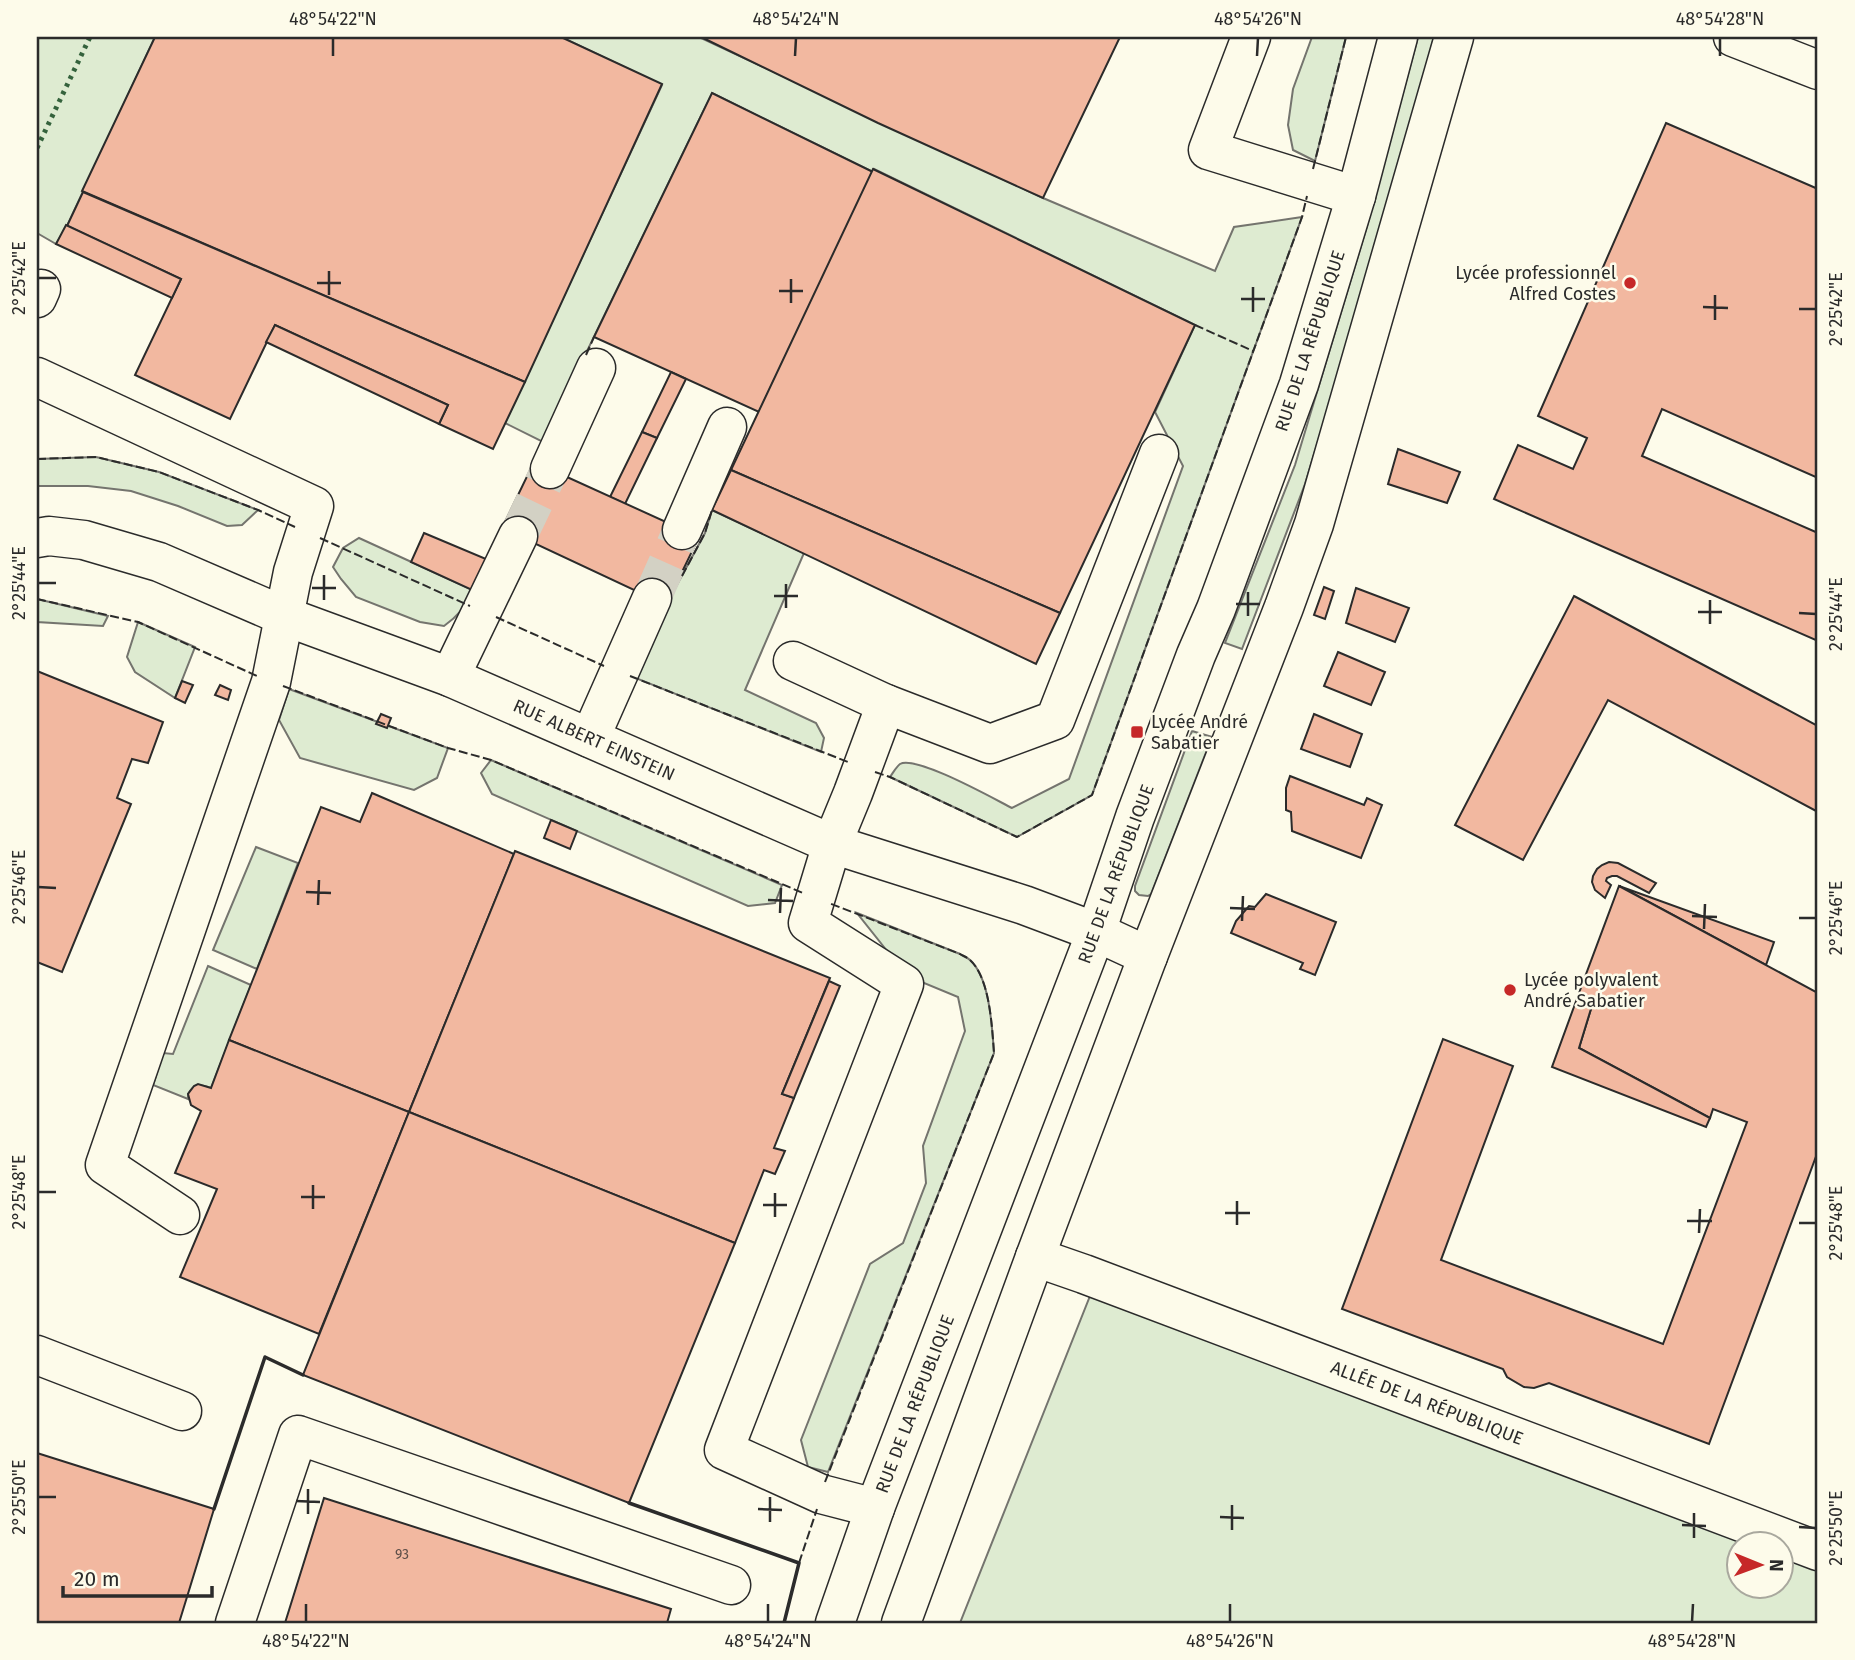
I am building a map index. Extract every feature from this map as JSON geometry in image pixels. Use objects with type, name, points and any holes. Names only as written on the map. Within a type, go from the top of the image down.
[{"type":"main road","points":[[1251,37],[1208,150],[1356,196]]},
{"type":"main road","name":"RUE DE LA RÉPUBLIQUE","points":[[835,1623],[875,1508],[1096,932],[1135,817],[1299,384],[1356,196],[1398,37]]},
{"type":"main road","points":[[901,1623],[1148,956],[1314,524],[1454,37]]},
{"type":"main road","points":[[1733,37],[1818,69]]},
{"type":"main road","points":[[550,469],[596,368]]},
{"type":"main road","points":[[37,377],[314,506],[293,572],[271,682],[105,1165],[180,1215]]},
{"type":"main road","points":[[682,530],[727,427]]},
{"type":"main road","points":[[793,661],[886,704],[990,744],[1055,720],[1159,454]]},
{"type":"main road","name":"RUE ALBERT EINSTEIN","points":[[37,538],[49,536],[84,540],[159,562],[284,616],[450,677],[832,844],[1024,905],[1096,932],[1148,956]]},
{"type":"main road","points":[[450,677],[518,536]]},
{"type":"main road","points":[[590,738],[652,598]]},
{"type":"main road","points":[[875,1508],[821,1494],[724,1450],[904,984],[808,923],[832,844],[886,704]]},
{"type":"main road","name":"ALLÉE DE LA RÉPUBLIQUE","points":[[1035,1257],[1818,1551]]},
{"type":"main road","points":[[37,1355],[182,1411]]},
{"type":"main road","points":[[235,1623],[298,1435],[732,1585]]},
{"type":"green space","points":[[38,37],[155,37],[67,226],[56,244],[37,233]]},
{"type":"green space","points":[[561,37],[699,37],[1043,198],[1215,271],[1234,227],[1302,217],[1092,795],[1017,837],[890,777],[900,764],[922,766],[955,779],[1012,808],[1069,779],[1183,466],[1155,412],[1195,325],[712,93],[543,442],[505,423],[662,85]]},
{"type":"green space","points":[[1312,37],[1346,37],[1315,161],[1293,150],[1288,125],[1293,89]]},
{"type":"green space","points":[[1418,37],[1434,37],[1388,211],[1305,484],[1242,649],[1225,643],[1295,465],[1367,226]]},
{"type":"green space","points":[[96,457],[159,472],[258,510],[242,525],[227,526],[131,491],[88,486],[37,486],[37,459]]},
{"type":"green space","points":[[712,510],[804,553],[745,690],[816,723],[824,738],[821,752],[633,677],[666,605],[705,533]]},
{"type":"green space","points":[[359,538],[475,591],[462,610],[444,626],[420,622],[356,597],[333,567],[343,548]]},
{"type":"green space","points":[[37,599],[108,616],[103,626],[37,622]]},
{"type":"green space","points":[[138,622],[195,647],[175,698],[135,672],[127,657]]},
{"type":"green space","points":[[289,689],[448,748],[437,778],[414,790],[300,758],[279,720]]},
{"type":"green space","points":[[1192,731],[1212,737],[1151,894],[1139,895],[1135,886]]},
{"type":"green space","points":[[491,760],[782,885],[775,903],[748,906],[492,794],[481,773]]},
{"type":"green space","points":[[256,847],[298,863],[257,969],[213,950]]},
{"type":"green space","points":[[857,913],[970,960],[977,968],[986,990],[994,1053],[828,1472],[808,1467],[801,1440],[870,1264],[903,1243],[926,1183],[923,1146],[965,1031],[958,997],[907,976]]},
{"type":"green space","points":[[208,966],[251,985],[211,1088],[195,1086],[190,1090],[188,1099],[153,1085],[163,1053],[173,1054]]},
{"type":"green space","points":[[1090,1296],[1748,1530],[1726,1530],[1726,1600],[1796,1600],[1796,1547],[1818,1555],[1818,1623],[960,1623]]},
{"type":"building","points":[[155,37],[561,37],[662,84],[525,382],[82,191]]},
{"type":"building","points":[[701,37],[1120,37],[1043,198],[878,123]]},
{"type":"building","points":[[712,93],[873,172],[759,412],[594,337]]},
{"type":"building","points":[[1666,123],[1818,189],[1818,478],[1662,409],[1642,456],[1818,533],[1818,641],[1494,499],[1518,445],[1573,469],[1587,438],[1538,416]]},
{"type":"building","points":[[873,169],[1195,325],[1060,613],[731,470]]},
{"type":"building","points":[[83,192],[525,382],[493,449],[439,424],[448,405],[275,325],[230,419],[135,375],[181,279],[67,226]]},
{"type":"building","points":[[66,225],[181,279],[172,298],[56,244]]},
{"type":"building","points":[[275,325],[448,405],[439,424],[266,342]]},
{"type":"building","points":[[671,372],[686,379],[657,438],[642,432]]},
{"type":"building","points":[[642,432],[657,438],[625,504],[610,497]]},
{"type":"building","points":[[1398,449],[1460,472],[1447,503],[1388,484]]},
{"type":"building","points":[[534,462],[699,537],[666,605],[502,528]]},
{"type":"building","points":[[731,470],[1060,613],[1036,664],[712,510]]},
{"type":"building","points":[[424,533],[486,559],[472,590],[411,562]]},
{"type":"building","points":[[1324,587],[1334,591],[1325,619],[1314,615]]},
{"type":"building","points":[[1356,588],[1409,608],[1395,642],[1346,623]]},
{"type":"building","points":[[1574,596],[1818,726],[1818,812],[1608,700],[1523,860],[1455,825]]},
{"type":"building","points":[[1338,652],[1385,672],[1371,705],[1324,686]]},
{"type":"building","points":[[37,671],[163,722],[148,763],[132,759],[117,798],[131,804],[62,972],[37,962]]},
{"type":"building","points":[[182,681],[193,685],[185,703],[175,698]]},
{"type":"building","points":[[220,685],[231,690],[228,700],[215,695]]},
{"type":"building","points":[[381,714],[391,718],[387,728],[376,724]]},
{"type":"building","points":[[1314,714],[1362,734],[1350,767],[1301,749]]},
{"type":"building","points":[[1290,776],[1364,805],[1367,798],[1382,805],[1361,858],[1292,831],[1291,812],[1286,810],[1286,788]]},
{"type":"building","points":[[372,793],[514,854],[409,1112],[229,1040],[321,807],[360,822]]},
{"type":"building","points":[[551,820],[577,831],[570,849],[544,838]]},
{"type":"building","points":[[515,851],[830,978],[782,1094],[794,1098],[774,1148],[785,1151],[775,1174],[764,1170],[735,1243],[409,1112]]},
{"type":"building","points":[[1609,862],[1618,863],[1656,883],[1649,893],[1612,876],[1606,881],[1611,885],[1605,898],[1595,890],[1592,882],[1597,869]]},
{"type":"building","points":[[1619,886],[1774,942],[1766,965]]},
{"type":"building","points":[[1619,886],[1818,993],[1818,1151],[1709,1444],[1549,1383],[1534,1388],[1524,1387],[1507,1377],[1503,1369],[1342,1309],[1443,1039],[1513,1066],[1441,1260],[1663,1344],[1747,1122],[1713,1109],[1710,1118],[1579,1048],[1594,999],[1579,993]]},
{"type":"building","points":[[1266,894],[1336,922],[1315,975],[1300,969],[1303,963],[1231,933],[1236,921],[1249,906],[1255,907]]},
{"type":"building","points":[[829,981],[840,986],[794,1098],[782,1094]]},
{"type":"building","points":[[1579,993],[1594,999],[1579,1048],[1710,1118],[1706,1127],[1552,1067]]},
{"type":"building","points":[[229,1040],[409,1112],[319,1334],[180,1277],[217,1189],[175,1173],[201,1111],[191,1105],[188,1094],[198,1084],[211,1088]]},
{"type":"building","points":[[409,1112],[735,1243],[629,1503],[303,1375]]},
{"type":"building","points":[[37,1453],[214,1509],[179,1623],[37,1623]]},
{"type":"building","points":[[324,1498],[671,1609],[667,1623],[285,1623]]},
{"type":"tunnel","points":[[518,536],[550,469]]},
{"type":"tunnel","points":[[652,598],[682,530]]},
{"type":"hedge","points":[[37,148],[90,37]]},
{"type":"fence","points":[[1313,169],[1346,37]]},
{"type":"fence","points":[[875,772],[1017,837],[1092,795],[1302,217],[1307,196]]},
{"type":"fence","points":[[1195,325],[1253,351]]},
{"type":"fence","points":[[586,355],[594,337]]},
{"type":"fence","points":[[37,459],[96,457],[159,472],[295,527]]},
{"type":"fence","points":[[682,576],[705,533],[712,510]]},
{"type":"fence","points":[[320,538],[470,606]]},
{"type":"fence","points":[[37,599],[138,622],[257,676]]},
{"type":"fence","points":[[496,617],[604,666]]},
{"type":"fence","points":[[630,676],[848,762]]},
{"type":"fence","points":[[283,686],[448,748],[491,760],[803,893]]},
{"type":"fence","points":[[825,1482],[994,1053],[986,990],[977,968],[970,960],[829,903]]},
{"type":"fence","points":[[799,1563],[817,1509]]},
{"type":"wall","points":[[214,1509],[265,1357],[303,1375]]},
{"type":"wall","points":[[629,1503],[799,1563],[784,1623]]},
{"type":"place","name":"Lycée professionnel Alfred Costes","points":[[1630,283]]},
{"type":"place","name":"Lycée André Sabatier","points":[[1137,732]]},
{"type":"place","name":"Lycée polyvalent André Sabatier","points":[[1510,990]]}]
